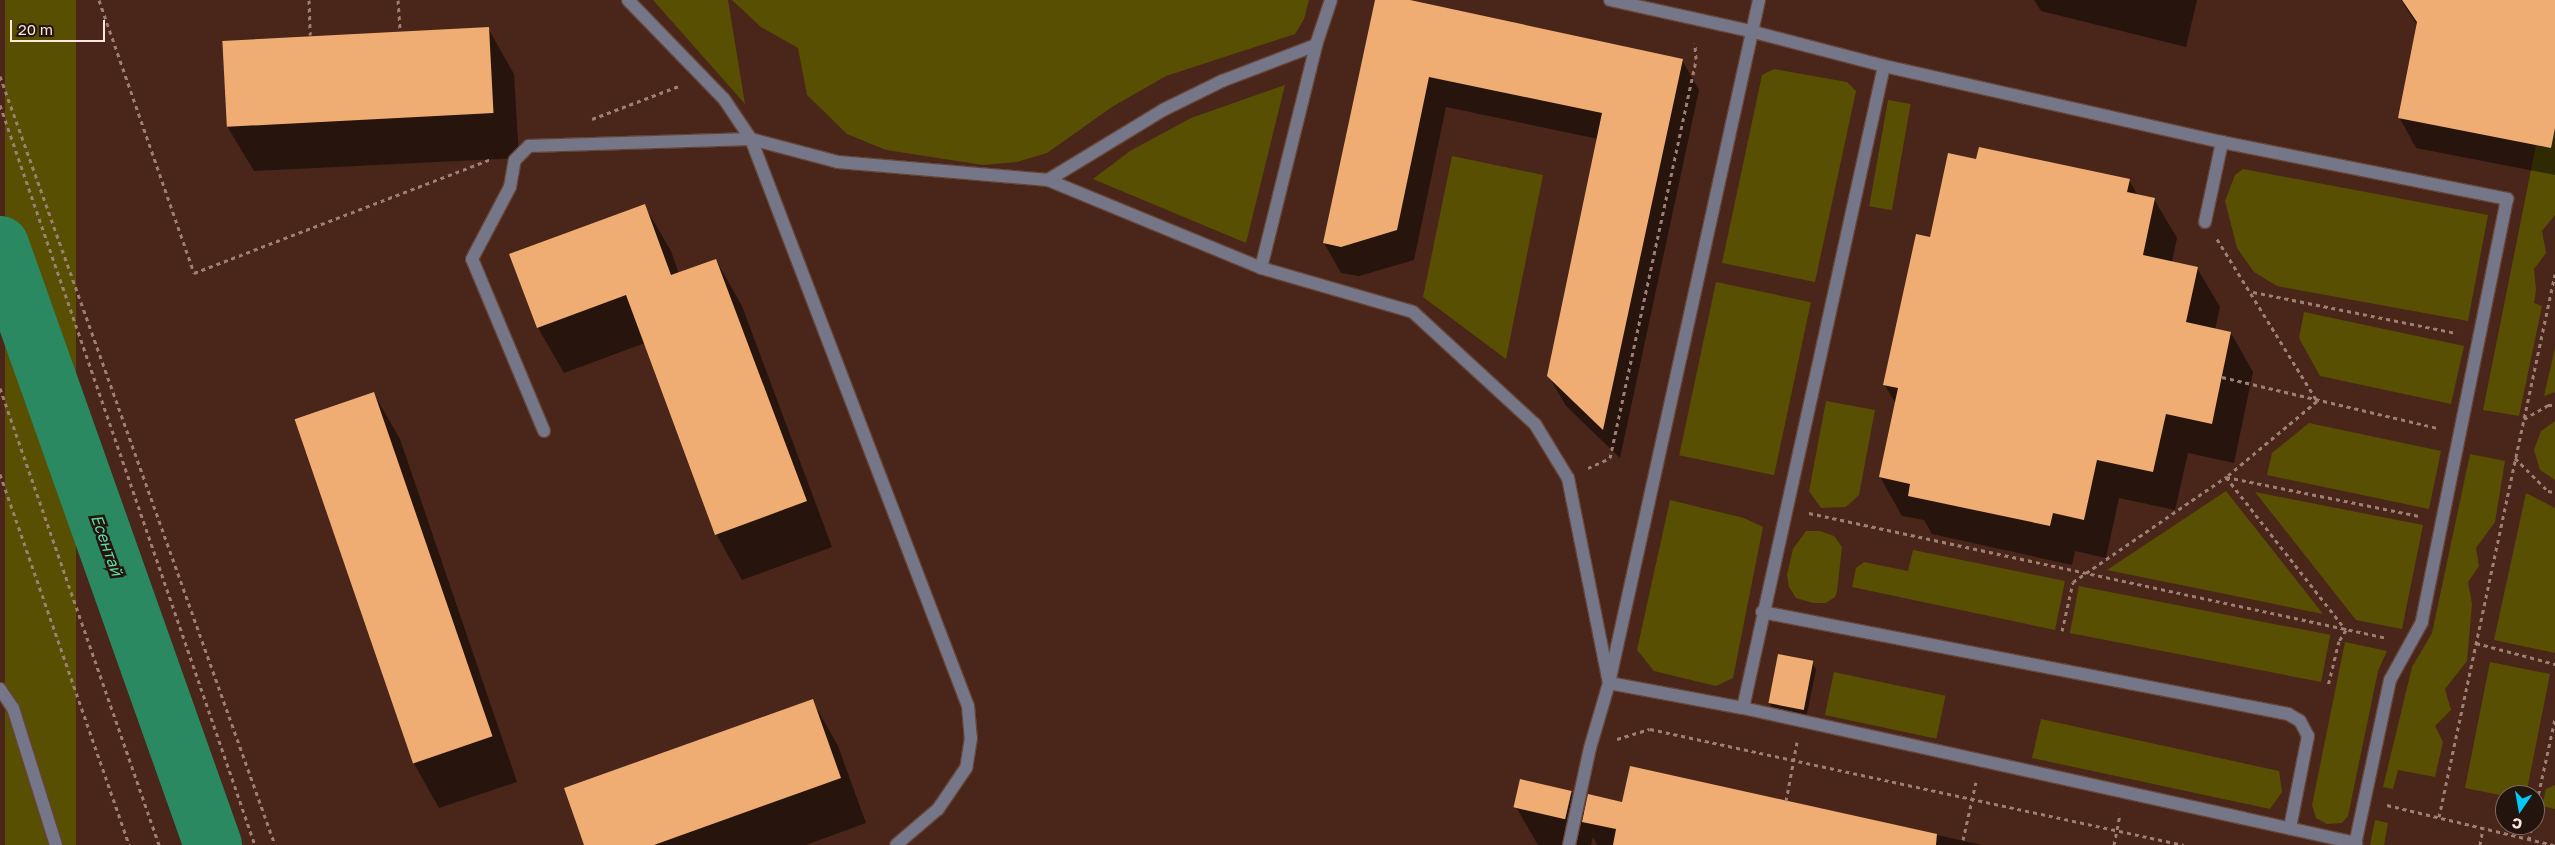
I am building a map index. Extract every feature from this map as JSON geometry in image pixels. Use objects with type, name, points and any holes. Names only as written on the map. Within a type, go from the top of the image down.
[{"type":"street","points":[[628,0],[724,99],[751,139],[968,706],[971,738],[966,768],[938,808],[896,845]]},
{"type":"street","points":[[1261,268],[1316,45],[1331,0]]},
{"type":"street","points":[[1609,683],[1743,708],[2356,844],[2390,680],[2422,622],[2507,199],[2222,142],[1884,66],[1750,31],[1610,0]]},
{"type":"street","points":[[1569,845],[1590,748],[1609,683],[1750,31],[1759,0]]},
{"type":"street","points":[[1048,180],[1163,110],[1222,81],[1316,45]]},
{"type":"street","points":[[1743,708],[1784,508],[1884,66]]},
{"type":"street","points":[[544,431],[472,259],[510,187],[516,160],[529,146],[751,139],[847,164],[1048,180],[1261,268],[1413,312],[1535,424],[1568,478],[1609,683]]},
{"type":"street","points":[[2205,222],[2222,142]]},
{"type":"street","points":[[1762,612],[2288,714],[2300,721],[2308,736],[2290,828]]},
{"type":"street","points":[[0,689],[13,708],[56,845]]},
{"type":"path","points":[[104,0],[99,1],[194,273],[499,155]]},
{"type":"path","points":[[309,0],[310,35]]},
{"type":"path","points":[[398,0],[400,31]]},
{"type":"path","points":[[1568,478],[1610,458],[1696,58],[1695,42]]},
{"type":"path","points":[[0,76],[275,845]]},
{"type":"path","points":[[582,123],[702,77]]},
{"type":"path","points":[[0,105],[255,845]]},
{"type":"path","points":[[2205,222],[2253,292],[2317,401]]},
{"type":"path","points":[[2438,817],[2555,274]]},
{"type":"path","points":[[2253,292],[2479,338]]},
{"type":"path","points":[[2222,378],[2460,434]]},
{"type":"path","points":[[0,388],[159,845]]},
{"type":"path","points":[[2062,632],[2072,582],[2226,476],[2317,401]]},
{"type":"path","points":[[2524,419],[2548,405],[2555,405]]},
{"type":"path","points":[[2515,458],[2548,491],[2555,492]]},
{"type":"path","points":[[0,474],[129,845]]},
{"type":"path","points":[[2226,476],[2442,521]]},
{"type":"path","points":[[2226,476],[2346,630]]},
{"type":"path","points":[[1784,508],[2411,643]]},
{"type":"path","points":[[2328,686],[2339,641],[2346,630]]},
{"type":"path","points":[[2476,643],[2555,664]]},
{"type":"path","points":[[2540,785],[2555,719]]},
{"type":"path","points":[[1786,800],[1802,721]]},
{"type":"path","points":[[1590,748],[1650,729],[2184,845]]},
{"type":"path","points":[[1963,840],[1981,760]]},
{"type":"path","points":[[2114,845],[2125,792]]},
{"type":"path","points":[[2364,799],[2554,845]]},
{"type":"path","points":[[2480,845],[2483,828]]},
{"type":"path","points":[[2529,840],[2530,835]]},
{"type":"shaded area","points":[[5,0],[76,0],[76,845],[5,845]]},
{"type":"shaded area","points":[[653,0],[728,0],[745,104]]},
{"type":"shaded area","points":[[732,0],[1309,0],[1304,19],[1295,34],[1166,76],[1112,107],[1047,153],[1017,162],[983,165],[886,150],[847,134],[807,95],[798,48],[761,27]]},
{"type":"shaded area","points":[[2555,50],[2555,215],[2542,231],[2546,253],[2534,269],[2536,290],[2534,303],[2542,306],[2519,416],[2483,410]]},
{"type":"shaded area","points":[[1774,69],[1847,82],[1856,91],[1815,282],[1722,263],[1762,75]]},
{"type":"shaded area","points":[[1285,85],[1246,243],[1093,179],[1130,151],[1191,118]]},
{"type":"shaded area","points":[[1888,100],[1911,104],[1892,210],[1869,206]]},
{"type":"shaded area","points":[[1452,156],[1543,175],[1506,359],[1423,297]]},
{"type":"shaded area","points":[[2243,169],[2488,215],[2468,321],[2277,286],[2254,272],[2237,248],[2225,201],[2235,175]]},
{"type":"shaded area","points":[[1716,282],[1811,302],[1774,475],[1679,455]]},
{"type":"shaded area","points":[[2304,312],[2464,346],[2451,404],[2320,376],[2299,338]]},
{"type":"shaded area","points":[[2555,348],[2555,392],[2544,396]]},
{"type":"shaded area","points":[[1826,401],[1875,410],[1859,495],[1846,507],[1821,508],[1809,491]]},
{"type":"shaded area","points":[[2555,421],[2555,480],[2540,470],[2534,450],[2541,431]]},
{"type":"shaded area","points":[[2309,423],[2441,451],[2429,509],[2267,475],[2272,453]]},
{"type":"shaded area","points":[[2470,454],[2505,461],[2495,522],[2476,548],[2479,566],[2468,582],[2472,604],[2467,661],[2445,689],[2451,710],[2435,726],[2443,742],[2435,777],[2398,770],[2393,789],[2383,787],[2412,667],[2432,633]]},
{"type":"shaded area","points":[[2226,491],[2323,614],[2107,570]]},
{"type":"shaded area","points":[[2255,492],[2423,525],[2402,629],[2356,620]]},
{"type":"shaded area","points":[[2526,493],[2555,508],[2555,653],[2494,640]]},
{"type":"shaded area","points":[[1670,500],[1744,518],[1763,527],[1733,678],[1716,686],[1654,671],[1637,650]]},
{"type":"shaded area","points":[[1806,531],[1820,531],[1834,536],[1842,547],[1837,591],[1835,597],[1826,603],[1813,603],[1796,598],[1789,587],[1787,575],[1793,549]]},
{"type":"shaded area","points":[[1913,550],[2065,581],[2055,630],[1852,587],[1856,568],[1864,562],[1908,571]]},
{"type":"shaded area","points":[[2079,586],[2330,635],[2321,682],[2070,633]]},
{"type":"shaded area","points":[[2345,642],[2387,651],[2378,671],[2348,816],[2342,823],[2327,824],[2316,818],[2312,805]]},
{"type":"shaded area","points":[[2490,662],[2550,674],[2528,785],[2495,785],[2495,794],[2465,788]]},
{"type":"shaded area","points":[[1834,672],[1946,696],[1936,739],[1825,715]]},
{"type":"shaded area","points":[[2041,719],[2279,771],[2282,792],[2270,809],[2032,758]]},
{"type":"shaded area","points":[[2555,785],[2555,809],[2545,807],[2546,789]]},
{"type":"shaded area","points":[[2375,820],[2388,823],[2384,845],[2370,845]]},
{"type":"building","points":[[1375,0],[1410,0],[1683,59],[1603,430],[1547,376],[1602,113],[1429,77],[1397,230],[1341,247],[1323,243]]},
{"type":"building","points":[[2402,0],[2555,0],[2555,128],[2551,148],[2398,118],[2417,22]]},
{"type":"building","points":[[489,27],[494,113],[227,127],[222,41]]},
{"type":"building","points":[[1979,147],[2130,179],[2127,192],[2155,198],[2143,255],[2198,267],[2186,322],[2231,332],[2212,424],[2166,414],[2153,472],[2097,460],[2084,520],[2053,513],[2050,526],[1908,496],[1910,484],[1879,477],[1898,388],[1883,385],[1916,234],[1930,237],[1948,153],[1976,159]]},
{"type":"building","points":[[645,204],[671,275],[716,259],[807,501],[715,535],[626,295],[537,328],[509,254]]},
{"type":"building","points":[[374,392],[493,736],[413,764],[295,419]]},
{"type":"building","points":[[1778,654],[1813,661],[1804,710],[1768,703]]},
{"type":"building","points":[[813,699],[841,778],[654,845],[584,845],[564,788]]},
{"type":"building","points":[[1630,766],[1937,834],[1936,845],[1613,845],[1616,829],[1582,822],[1588,794],[1622,802]]},
{"type":"building","points":[[1520,779],[1572,791],[1565,819],[1513,807]]},
{"type":"waterway","name":"Есентай","points":[[0,245],[213,845]]}]
